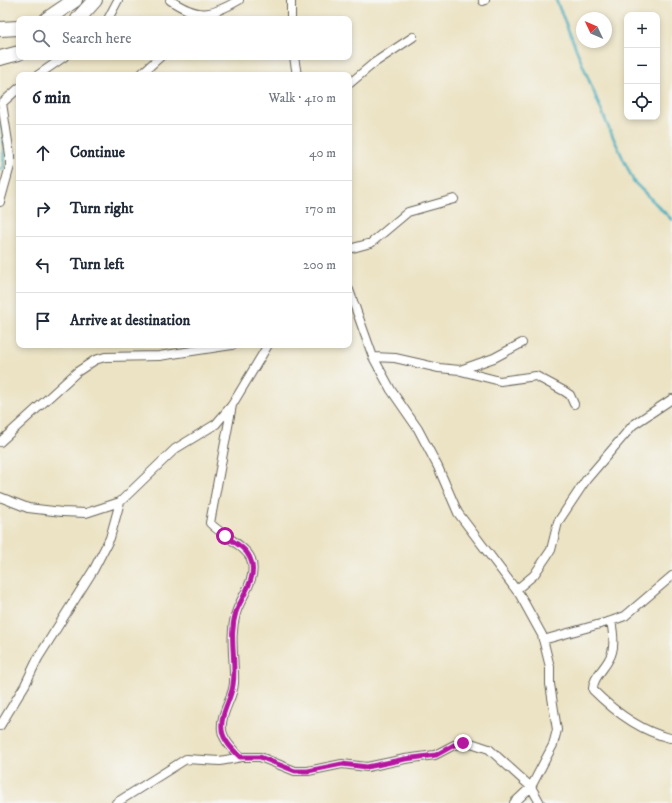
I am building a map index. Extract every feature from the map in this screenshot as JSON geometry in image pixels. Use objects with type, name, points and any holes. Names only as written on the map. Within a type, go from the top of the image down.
[{"type":"highway","points":[[52,16],[75,0]]},
{"type":"highway","points":[[81,16],[95,0]]},
{"type":"highway","points":[[0,29],[16,28]]},
{"type":"highway","points":[[0,58],[16,54]]},
{"type":"street","points":[[110,16],[118,0]]},
{"type":"street","points":[[170,0],[194,16],[226,8],[239,0]]},
{"type":"street","points":[[291,0],[291,16]]},
{"type":"street","points":[[352,81],[374,63],[413,37]]},
{"type":"street","points":[[42,72],[60,60]]},
{"type":"street","points":[[143,72],[157,60]]},
{"type":"street","points":[[294,60],[296,72]]},
{"type":"street","points":[[0,202],[10,166],[10,156],[2,103],[16,91]]},
{"type":"street","points":[[352,247],[371,244],[408,212],[454,199]]},
{"type":"street","points":[[352,298],[373,357],[391,390],[418,429],[438,467],[458,513],[516,590],[532,617],[543,640],[550,667],[550,684],[557,730],[553,745],[531,787],[514,803]]},
{"type":"street","points":[[460,370],[494,358],[522,343]]},
{"type":"street","points":[[0,442],[77,372],[95,360],[105,357],[158,356],[212,348]]},
{"type":"street","points":[[0,497],[28,508],[86,513],[120,502],[175,449],[216,424],[232,405],[266,348]]},
{"type":"street","points":[[373,357],[394,358],[460,370],[500,380],[536,376],[564,390],[570,395],[574,404]]},
{"type":"street","points":[[516,590],[534,575],[551,550],[558,522],[582,486],[633,425],[672,399]]},
{"type":"street","points":[[232,405],[210,522],[225,536],[245,550],[251,558],[251,580],[236,613],[232,632],[234,683],[222,721],[222,731],[225,738],[240,757]]},
{"type":"street","points":[[0,726],[25,685],[42,652],[94,569],[110,538],[120,502]]},
{"type":"street","points":[[543,640],[625,616],[672,576]]},
{"type":"street","points":[[611,621],[614,633],[612,652],[592,684],[593,690],[620,715],[647,730],[670,738]]},
{"type":"street","points":[[116,803],[186,759],[220,760],[240,757],[260,757],[295,771],[308,771],[342,764],[367,767],[405,759],[436,755],[454,745],[471,743],[489,749],[531,787],[540,803]]},
{"type":"waterway","points":[[556,0],[607,124],[634,182],[672,220]]},
{"type":"waterway","points":[[0,126],[3,130],[4,166],[0,170]]},
{"type":"route","points":[[225,536],[245,550],[251,558],[252,567],[251,580],[236,613],[232,632],[234,683],[232,694],[222,721],[222,731],[225,738],[240,757],[260,757],[295,771],[308,771],[342,764],[367,767],[405,759],[436,755],[454,745],[463,743]]}]
